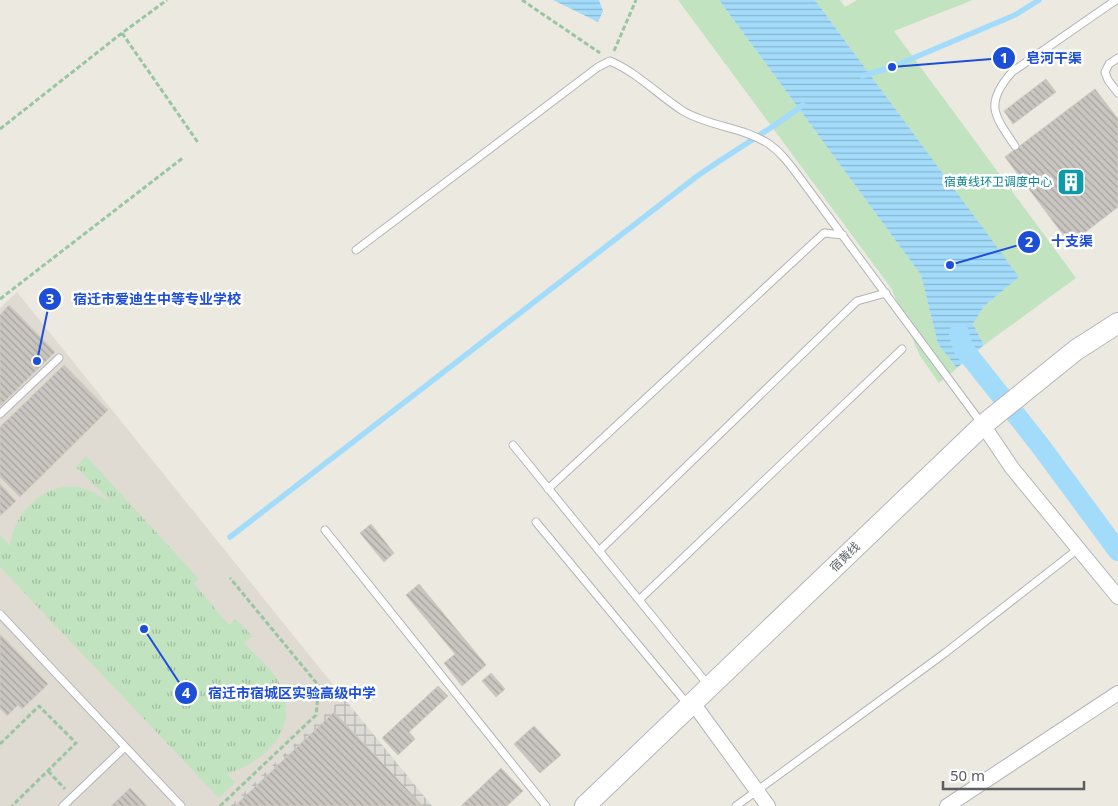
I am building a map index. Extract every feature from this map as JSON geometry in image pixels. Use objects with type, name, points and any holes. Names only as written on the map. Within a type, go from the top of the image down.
[{"type":"main road","name":"宿黄线","points":[[585,806],[987,422],[1076,350],[1118,323]]},
{"type":"street","points":[[987,422],[1012,468],[1118,597]]},
{"type":"street","points":[[948,806],[1118,693]]},
{"type":"street","points":[[691,704],[768,806]]},
{"type":"lane","points":[[1015,146],[996,118],[995,102],[998,88],[1012,72],[1116,0]]},
{"type":"lane","points":[[1118,58],[1108,64],[1105,72],[1108,80],[1118,93]]},
{"type":"lane","points":[[356,250],[598,67],[610,61],[641,79],[673,104],[698,119],[750,135],[766,142],[776,150],[789,164],[886,294],[987,422]]},
{"type":"lane","points":[[548,489],[824,234],[842,235]]},
{"type":"lane","points":[[599,551],[857,301],[886,294]]},
{"type":"lane","points":[[639,600],[902,349]]},
{"type":"lane","points":[[0,414],[59,358]]},
{"type":"lane","points":[[513,446],[710,687]]},
{"type":"lane","points":[[536,522],[691,704]]},
{"type":"lane","points":[[325,530],[546,806]]},
{"type":"lane","points":[[736,806],[946,653],[1078,549]]},
{"type":"lane","points":[[0,614],[181,806]]},
{"type":"lane","points":[[63,806],[125,747]]},
{"type":"path","points":[[0,129],[122,32],[167,0]]},
{"type":"path","points":[[522,0],[590,45],[610,61],[636,0]]},
{"type":"path","points":[[122,32],[199,144]]},
{"type":"path","points":[[0,299],[184,157]]},
{"type":"path","points":[[220,806],[316,715],[319,686],[230,578]]},
{"type":"path","points":[[0,744],[39,706],[76,743],[12,806]]},
{"type":"path","points":[[48,771],[72,797]]},
{"type":"shaded area","points":[[17,292],[343,697],[230,806],[0,806],[0,308]]},
{"type":"shaded area","points":[[343,697],[432,806],[230,806]]},
{"type":"green space","points":[[678,0],[719,0],[921,275],[938,344],[957,368],[939,383],[920,356],[891,288]]},
{"type":"green space","points":[[815,0],[840,0],[845,7],[857,0],[973,0],[894,31],[1076,278],[984,345],[973,324],[984,306],[1018,277]]},
{"type":"green space","points":[[86,456],[199,579],[194,584],[229,625],[236,619],[252,636],[244,643],[276,678],[283,691],[286,706],[285,720],[281,733],[264,754],[253,762],[227,774],[235,782],[219,798],[0,567],[0,535],[10,546],[12,534],[17,523],[32,503],[42,495],[65,487],[78,487],[91,491],[112,503],[76,467]]},
{"type":"water","points":[[553,0],[599,0],[603,11],[598,22]]},
{"type":"water","points":[[719,0],[815,0],[1019,277],[984,306],[973,324],[984,345],[957,368],[938,344],[921,275]]},
{"type":"building","points":[[1046,79],[1056,92],[1013,124],[1004,111]]},
{"type":"building","name":"宿黄线环卫调度中心","points":[[1095,89],[1118,119],[1118,207],[1070,244],[1005,157]]},
{"type":"building","points":[[9,305],[55,352],[0,406],[0,315]]},
{"type":"building","points":[[64,365],[108,410],[20,497],[0,477],[0,427]]},
{"type":"building","points":[[0,484],[16,501],[0,516]]},
{"type":"building","points":[[371,524],[394,553],[384,562],[360,533]]},
{"type":"building","points":[[419,584],[486,665],[462,686],[444,663],[455,654],[406,595]]},
{"type":"building","points":[[0,634],[48,684],[22,709],[18,705],[7,716],[0,708]]},
{"type":"building","points":[[491,673],[505,689],[496,697],[482,681]]},
{"type":"building","points":[[438,686],[448,696],[409,732],[415,739],[398,755],[382,738]]},
{"type":"building","points":[[334,712],[423,806],[235,806]]},
{"type":"building","points":[[534,726],[561,755],[540,773],[514,744]]},
{"type":"building","points":[[501,768],[523,791],[507,806],[461,806]]},
{"type":"building","points":[[130,788],[147,806],[111,806]]},
{"type":"waterway","points":[[862,76],[892,67],[1015,15],[1039,0]]},
{"type":"waterway","points":[[230,537],[696,177],[803,105]]},
{"type":"waterway","points":[[959,333],[963,348],[1039,444],[1118,551]]},
{"type":"place","name":"皂河干渠","points":[[892,67]]},
{"type":"place","name":"宿黄线环卫调度中心","points":[[1071,182]]},
{"type":"place","name":"十支渠","points":[[950,265]]},
{"type":"place","name":"宿迁市爱迪生中等专业学校","points":[[37,361]]},
{"type":"place","name":"宿迁市宿城区实验高级中学","points":[[144,629]]}]
